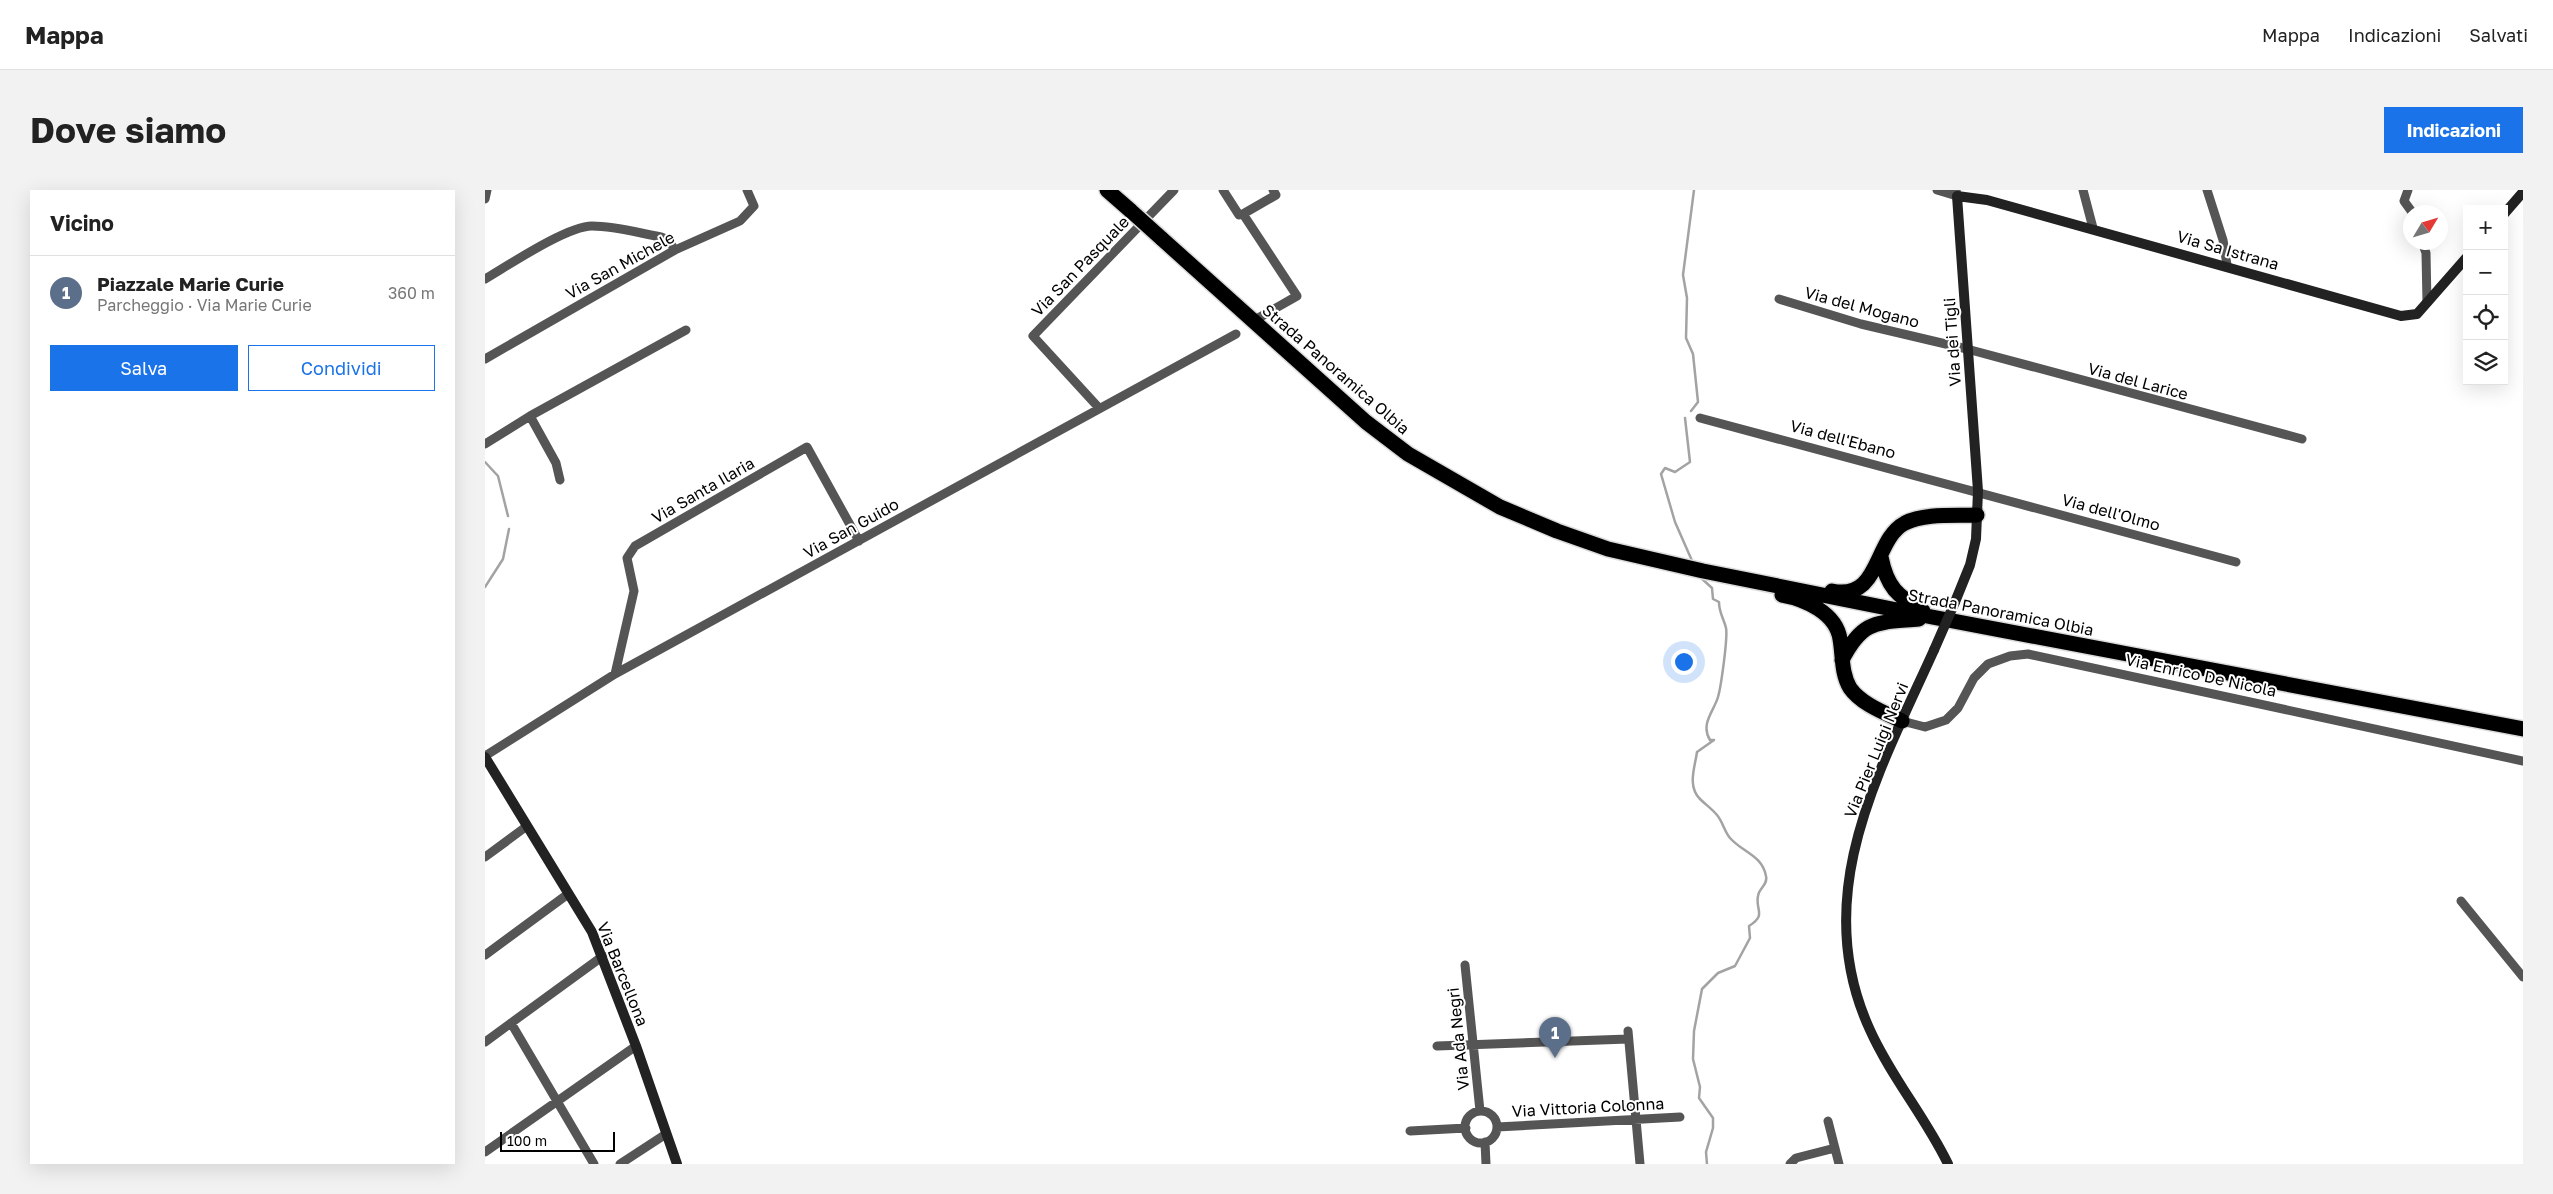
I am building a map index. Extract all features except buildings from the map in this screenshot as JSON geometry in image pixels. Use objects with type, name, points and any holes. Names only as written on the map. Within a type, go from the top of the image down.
[{"type":"highway","name":"Strada Panoramica Olbia","points":[[1107,190],[1366,422],[1408,454],[1500,507],[1557,531],[1608,549],[1656,561],[1933,617],[2523,729]]},
{"type":"highway","points":[[1764,583],[1783,580],[1839,592],[1857,588],[1870,579],[1881,557],[1885,542],[1904,524],[1921,518],[1977,515]]},
{"type":"highway","points":[[1881,557],[1885,576],[1893,590],[1906,601],[1933,617]]},
{"type":"highway","points":[[1744,579],[1756,591],[1792,597],[1815,607],[1833,621],[1840,637],[1844,676],[1851,689],[1858,697],[1902,721]]},
{"type":"highway","points":[[1842,660],[1852,640],[1862,630],[1877,623],[1933,617]]},
{"type":"street","points":[[485,199],[487,190]]},
{"type":"street","name":"Via San Michele","points":[[485,359],[675,250],[740,221],[754,206],[747,190]]},
{"type":"street","name":"Via San Pasquale","points":[[1099,408],[1033,336],[1174,190]]},
{"type":"street","points":[[1223,190],[1239,215],[1275,195],[1273,190]]},
{"type":"street","points":[[1937,190],[1957,193]]},
{"type":"street","points":[[2083,190],[2093,228]]},
{"type":"street","points":[[2207,190],[2223,240],[2227,265]]},
{"type":"street","points":[[2407,190],[2404,201],[2407,205]]},
{"type":"street","name":"Via Sa Istrana","points":[[1957,193],[2227,265],[2401,316],[2417,314],[2463,262]]},
{"type":"street","name":"Via dei Tigli","points":[[1957,193],[1978,491]]},
{"type":"street","points":[[2508,209],[2520,194]]},
{"type":"street","points":[[1243,214],[1297,296],[1253,321]]},
{"type":"street","points":[[485,279],[575,229],[591,226],[661,236],[668,240],[675,250]]},
{"type":"street","points":[[2425,250],[2427,303]]},
{"type":"street","name":"Via del Mogano","points":[[1779,299],[1861,324],[1967,349]]},
{"type":"street","points":[[485,444],[530,416],[686,330]]},
{"type":"street","name":"Via San Guido","points":[[485,756],[615,674],[1235,334]]},
{"type":"street","name":"Via del Larice","points":[[1967,349],[2302,439]]},
{"type":"street","points":[[530,416],[556,463],[560,480]]},
{"type":"street","name":"Via dell'Ebano","points":[[1700,418],[1978,491]]},
{"type":"street","name":"Via Santa Ilaria","points":[[615,674],[634,591],[627,558],[635,546],[807,447],[859,541]]},
{"type":"street","name":"Via Pier Luigi Nervi","points":[[1946,1161],[1870,1031],[1855,991],[1845,947],[1845,911],[1851,868],[1865,808],[1970,564],[1976,539],[1978,491]]},
{"type":"street","name":"Via dell'Olmo","points":[[1978,491],[2237,562]]},
{"type":"street","name":"Via Enrico De Nicola","points":[[1902,721],[1925,727],[1946,720],[1958,708],[1974,678],[1988,664],[2010,656],[2028,654],[2523,761]]},
{"type":"street","name":"Via Barcellona","points":[[485,756],[603,956],[677,1164]]},
{"type":"street","points":[[485,856],[527,826]]},
{"type":"street","points":[[485,955],[568,894]]},
{"type":"street","points":[[2461,901],[2523,977]]},
{"type":"street","points":[[485,1042],[603,956]]},
{"type":"street","name":"Via Ada Negri","points":[[1465,965],[1480,1111]]},
{"type":"street","points":[[511,1024],[594,1164]]},
{"type":"street","points":[[1437,1046],[1628,1035],[1640,1164]]},
{"type":"street","points":[[485,1152],[636,1046]]},
{"type":"street","points":[[1480,1111],[1492,1115],[1497,1127],[1492,1138],[1485,1142],[1471,1139],[1465,1128],[1468,1118],[1480,1111]]},
{"type":"street","name":"Via Vittoria Colonna","points":[[1497,1127],[1680,1117]]},
{"type":"street","points":[[1828,1121],[1839,1164]]},
{"type":"street","points":[[1410,1131],[1465,1128]]},
{"type":"street","points":[[620,1164],[666,1134]]},
{"type":"street","points":[[1485,1142],[1486,1164]]},
{"type":"street","points":[[1790,1164],[1796,1158],[1835,1148]]},
{"type":"waterway","points":[[1691,411],[1698,402],[1693,354],[1686,338],[1687,298],[1683,275],[1694,190]]},
{"type":"waterway","points":[[1685,418],[1690,462],[1675,472],[1665,468],[1661,474],[1675,522],[1693,563]]},
{"type":"waterway","points":[[485,462],[498,476],[508,516]]},
{"type":"waterway","points":[[485,587],[503,559],[509,529]]},
{"type":"waterway","points":[[1700,577],[1712,588],[1713,599],[1719,602],[1726,633],[1719,692],[1706,728],[1710,740],[1714,740],[1697,752],[1693,776],[1694,788],[1700,799],[1719,818],[1730,838],[1756,858],[1764,869],[1766,876],[1765,884],[1760,891],[1757,901],[1758,919],[1749,926],[1750,938],[1735,966],[1718,973],[1702,989],[1694,1031],[1693,1059],[1700,1087],[1699,1098],[1713,1118],[1713,1128],[1706,1152],[1707,1164]]},
{"type":"place","name":"Piazzale Marie Curie","points":[[1555,1058]]}]
